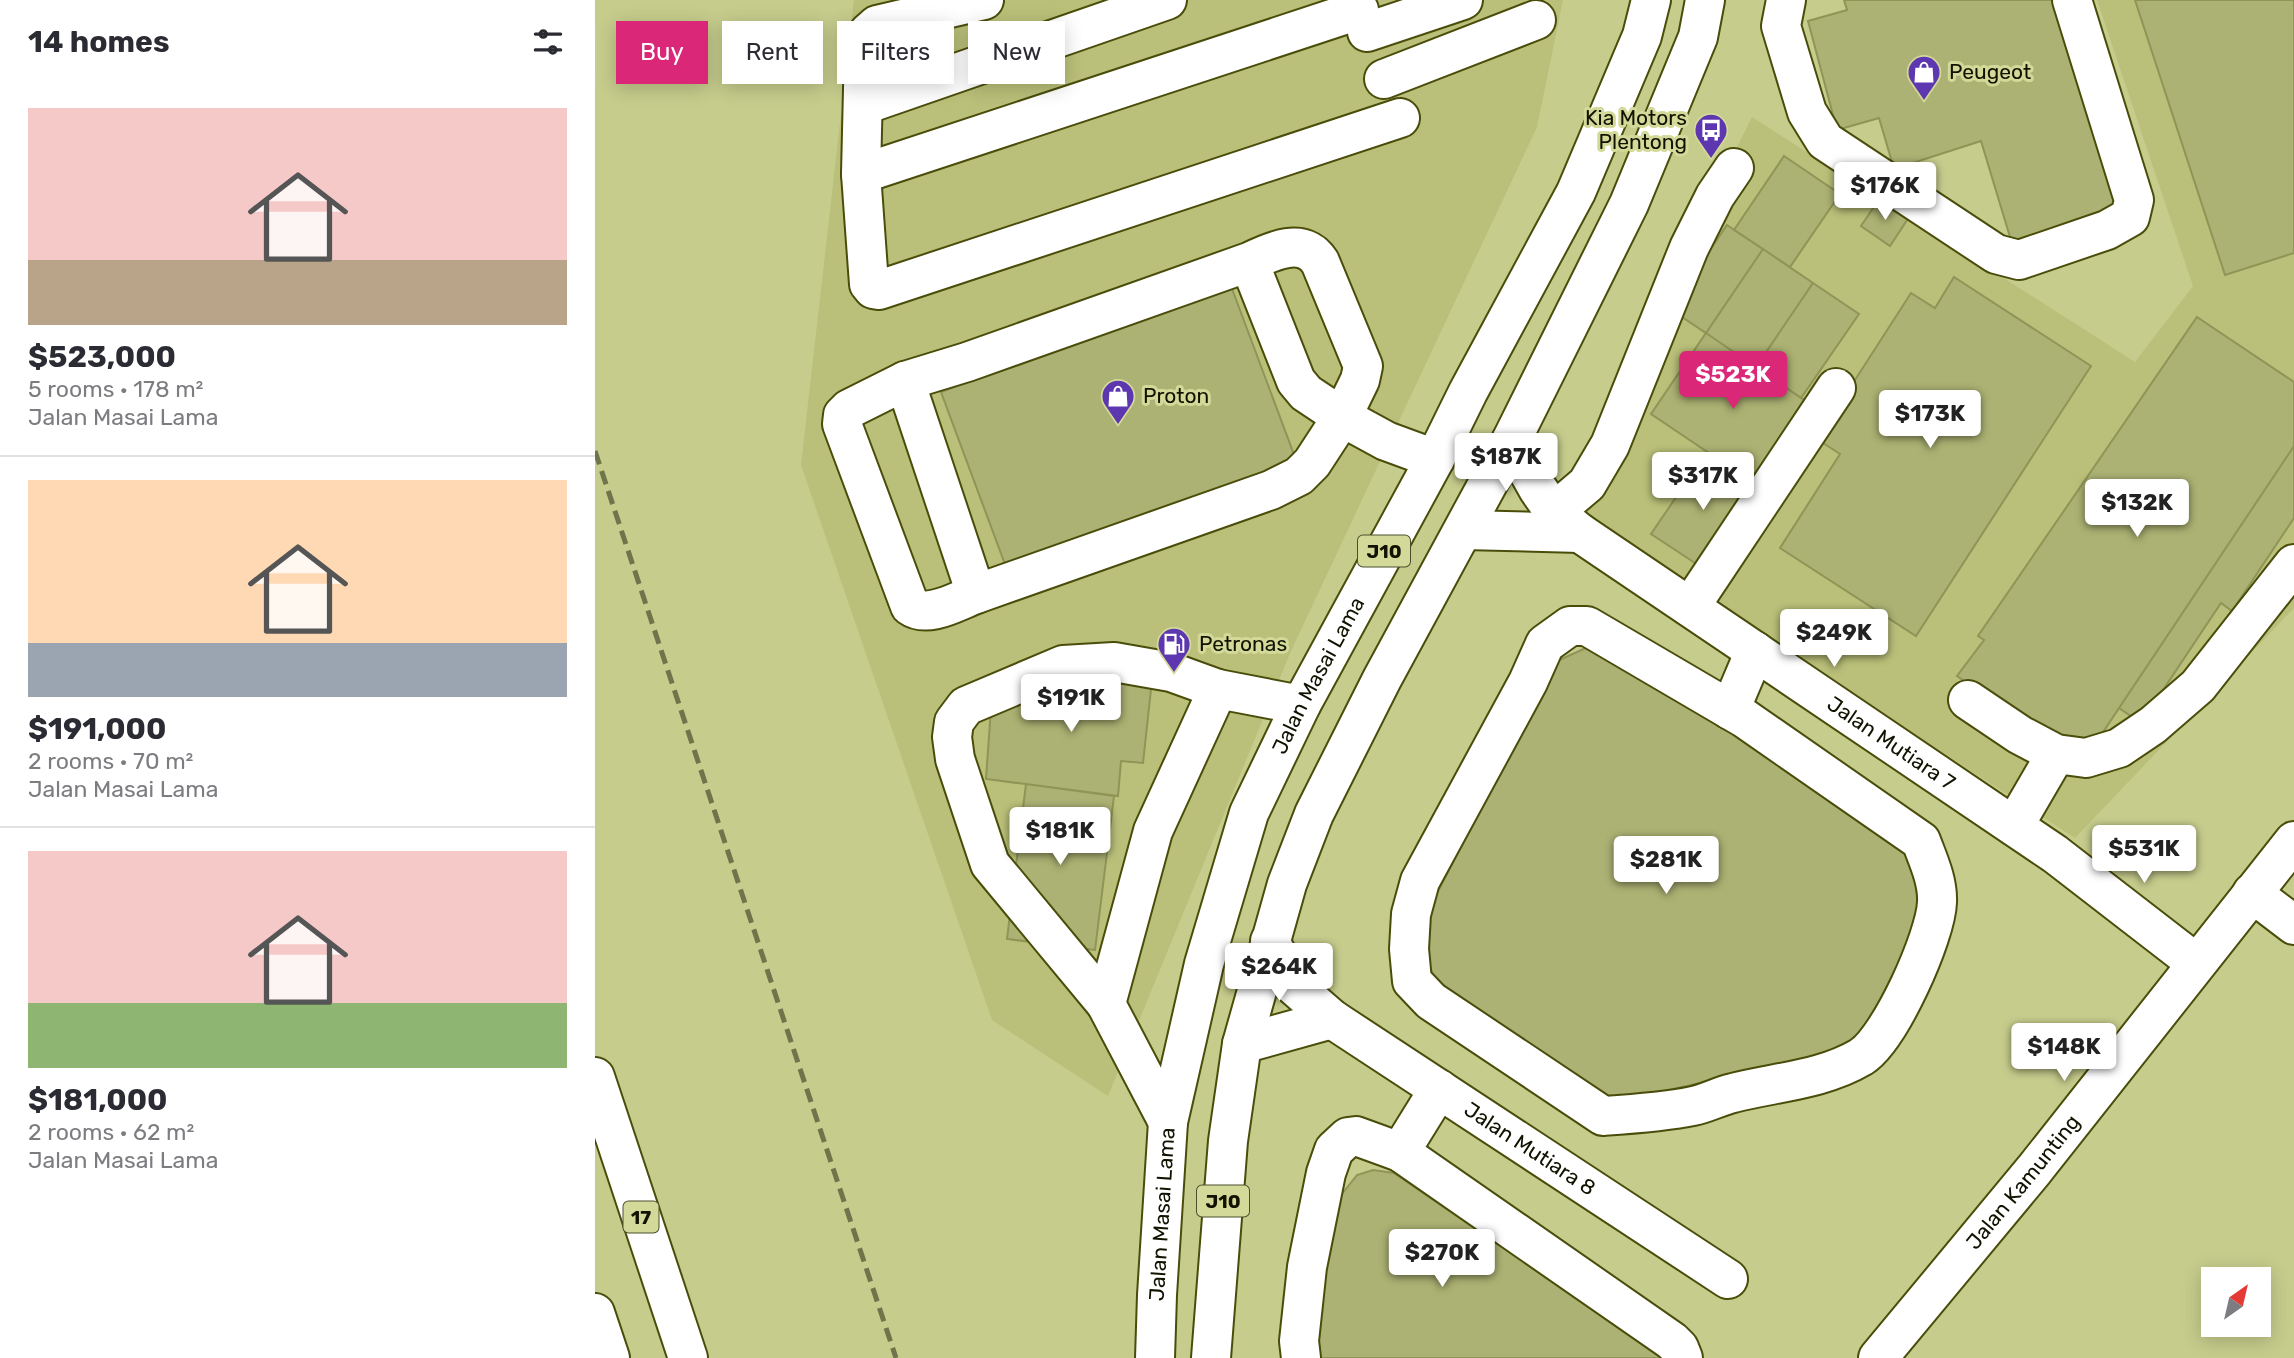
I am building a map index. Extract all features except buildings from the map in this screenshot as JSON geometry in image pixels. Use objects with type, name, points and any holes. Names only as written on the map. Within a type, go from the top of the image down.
[{"type":"main road","points":[[983,0],[877,25],[868,33],[864,46],[861,173],[869,284],[873,289],[1399,118]]},
{"type":"main road","points":[[864,105],[1167,0]]},
{"type":"main road","points":[[861,173],[1363,21],[1463,0]]},
{"type":"main road","name":"Jalan Masai Lama","points":[[1155,1358],[1168,1122],[1204,964],[1249,813],[1301,705],[1576,192],[1642,36],[1651,0]]},
{"type":"main road","name":"J10","points":[[1211,1358],[1228,1141],[1242,1044],[1287,884],[1314,814],[1511,441],[1629,204],[1698,37],[1705,0]]},
{"type":"main road","points":[[1786,0],[1781,26],[1807,112],[1825,141],[1996,254],[2019,260],[2107,230],[2130,217],[2134,200],[2072,0]]},
{"type":"main road","points":[[1384,79],[1536,20]]},
{"type":"main road","points":[[1464,530],[1567,522],[1610,446],[1689,247],[1715,196],[1734,168]]},
{"type":"main road","points":[[1299,247],[1308,249],[1320,262],[1363,366],[1360,380],[1342,417],[1312,463],[1299,476],[1271,490],[926,612],[917,611],[910,606],[842,424],[843,415],[849,409],[905,381],[967,362],[1249,262],[1270,252],[1299,247]]},
{"type":"main road","points":[[1249,262],[1296,381],[1306,393],[1386,441],[1435,459]]},
{"type":"main road","points":[[905,381],[976,594]]},
{"type":"main road","points":[[1690,607],[1836,388]]},
{"type":"main road","name":"Jalan Mutiara 7","points":[[1511,441],[1538,489],[1567,522],[2055,854],[2196,963]]},
{"type":"main road","points":[[1968,700],[2020,735],[2056,754],[2086,758],[2119,748],[2153,724],[2198,686],[2294,564]]},
{"type":"main road","points":[[1570,626],[1587,626],[1737,714],[1921,841],[1933,872],[1937,901],[1933,930],[1912,982],[1892,1019],[1863,1056],[1820,1075],[1733,1093],[1695,1105],[1603,1116],[1431,1001],[1412,981],[1409,937],[1420,881],[1528,682],[1545,644],[1570,626]]},
{"type":"main road","points":[[1737,714],[1762,656]]},
{"type":"main road","points":[[1168,1122],[1105,1004],[990,864],[955,759],[952,737],[954,722],[966,706],[1063,665],[1114,662],[1171,672],[1218,689],[1301,705]]},
{"type":"main road","points":[[1105,1004],[1153,831],[1218,689]]},
{"type":"main road","points":[[2014,826],[2056,754]]},
{"type":"main road","name":"Jalan Kamunting","points":[[1878,1358],[2034,1170],[2294,841]]},
{"type":"main road","points":[[2252,893],[2294,925]]},
{"type":"main road","name":"Jalan Mutiara 8","points":[[1271,941],[1293,985],[1332,1019],[1728,1279]]},
{"type":"main road","points":[[1242,1044],[1332,1019]]},
{"type":"main road","name":"17","points":[[595,1077],[688,1358]]},
{"type":"main road","points":[[1400,1152],[1439,1089]]},
{"type":"main road","points":[[1301,1358],[1299,1341],[1307,1267],[1326,1173],[1334,1150],[1347,1137],[1356,1136],[1400,1152],[1672,1341],[1683,1358]]},
{"type":"main road","points":[[595,1312],[610,1358]]},
{"type":"shaded area","points":[[854,0],[1563,0],[1537,127],[1291,651],[1108,1096],[992,1020],[801,465],[844,84],[954,84],[954,21],[852,21]]},
{"type":"shaded area","points":[[2097,0],[2294,0],[2294,608],[2075,838],[1586,522],[1571,481],[1752,117],[2135,362],[2193,286]]},
{"type":"railway","points":[[595,451],[896,1358]]},
{"type":"place","name":"Peugeot","points":[[1924,102]]},
{"type":"place","name":"Kia Motors Plentong","points":[[1711,160]]},
{"type":"place","name":"Proton","points":[[1118,426]]},
{"type":"place","name":"Petronas","points":[[1174,674]]}]
